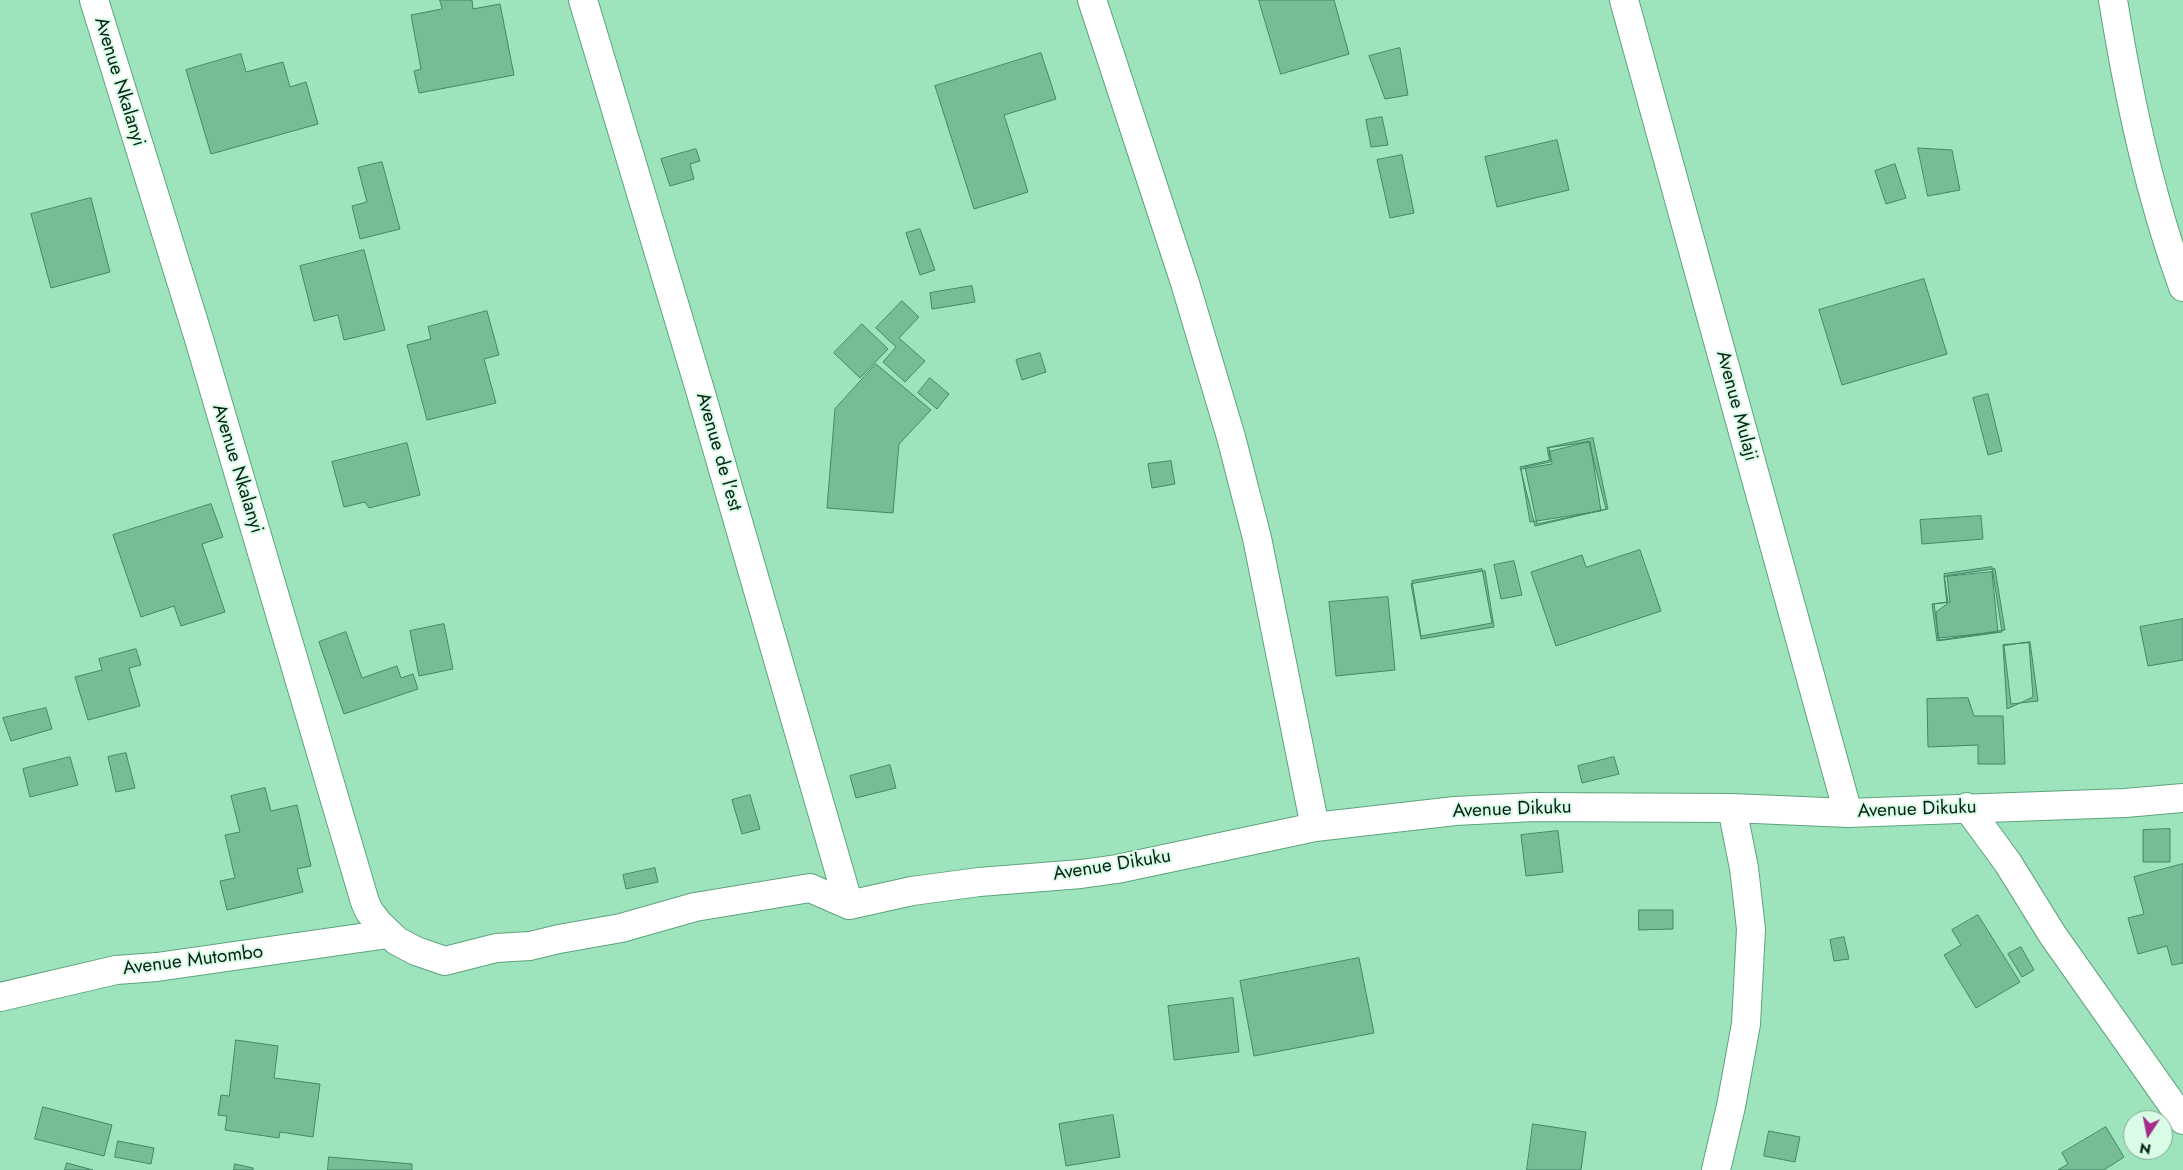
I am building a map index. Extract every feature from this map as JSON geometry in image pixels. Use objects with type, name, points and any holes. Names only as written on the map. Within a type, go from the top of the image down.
[{"type":"street","name":"Avenue Nkalanyi","points":[[94,0],[199,339],[366,902],[370,911],[388,934]]},
{"type":"street","name":"Avenue de l'est","points":[[583,0],[700,390],[849,905]]},
{"type":"street","points":[[1092,0],[1185,283],[1231,438],[1257,538],[1315,827]]},
{"type":"street","name":"Avenue Mulaji","points":[[1624,0],[1848,813]]},
{"type":"street","points":[[2113,0],[2135,122],[2164,232],[2183,287]]},
{"type":"street","name":"Avenue Dikuku","points":[[849,905],[912,891],[979,882],[1081,874],[1117,869],[1315,827],[1455,811],[1534,807],[1732,808],[1848,813],[1968,807],[2125,803],[2183,798]]},
{"type":"street","points":[[1968,807],[2008,863],[2052,934],[2183,1120]]},
{"type":"street","points":[[1716,1170],[1731,1106],[1746,1024],[1751,929],[1744,868],[1732,808]]},
{"type":"street","points":[[388,934],[416,951],[445,961],[496,948],[530,946],[559,938],[621,928],[695,907],[810,888],[849,905]]},
{"type":"street","name":"Avenue Mutombo","points":[[0,997],[116,970],[157,967],[388,934]]},
{"type":"building","points":[[440,0],[472,0],[473,9],[500,4],[514,75],[419,93],[414,71],[421,69],[411,15],[442,9]]},
{"type":"building","points":[[1259,0],[1334,0],[1349,54],[1281,74]]},
{"type":"building","points":[[1400,48],[1408,95],[1385,99],[1369,56]]},
{"type":"building","points":[[1041,53],[1056,99],[1004,115],[1028,192],[974,209],[935,86]]},
{"type":"building","points":[[241,54],[246,72],[283,62],[290,87],[306,82],[318,124],[211,154],[186,70]]},
{"type":"building","points":[[1382,117],[1388,145],[1371,147],[1366,120]]},
{"type":"building","points":[[1557,140],[1569,190],[1497,207],[1485,157]]},
{"type":"building","points":[[1918,148],[1952,150],[1960,190],[1928,196]]},
{"type":"building","points":[[696,149],[700,161],[690,164],[694,179],[670,186],[661,159]]},
{"type":"building","points":[[1402,155],[1414,213],[1390,218],[1377,160]]},
{"type":"building","points":[[382,162],[400,229],[360,239],[352,206],[367,202],[358,168]]},
{"type":"building","points":[[1895,164],[1906,198],[1886,204],[1875,171]]},
{"type":"building","points":[[91,198],[110,272],[51,288],[31,214]]},
{"type":"building","points":[[920,229],[935,270],[920,275],[906,233]]},
{"type":"building","points":[[364,250],[385,330],[344,340],[338,315],[314,321],[300,266]]},
{"type":"building","points":[[1924,279],[1947,354],[1842,385],[1819,310]]},
{"type":"building","points":[[972,286],[975,302],[932,309],[930,293]]},
{"type":"building","points":[[902,301],[919,317],[899,338],[925,361],[905,382],[883,362],[896,347],[876,328]]},
{"type":"building","points":[[487,311],[499,355],[484,359],[496,403],[427,420],[407,345],[431,339],[428,327]]},
{"type":"building","points":[[862,324],[888,349],[860,378],[834,353]]},
{"type":"building","points":[[1040,353],[1046,372],[1022,380],[1016,360]]},
{"type":"building","points":[[876,364],[931,410],[899,444],[893,513],[827,508],[835,409]]},
{"type":"building","points":[[930,378],[949,394],[937,409],[918,393]]},
{"type":"building","points":[[1988,394],[2002,451],[1988,455],[1973,398]]},
{"type":"building","points":[[1593,438],[1608,509],[1537,524],[1525,467],[1550,462],[1547,448]]},
{"type":"building","points":[[1589,442],[1606,509],[1535,526],[1520,467],[1551,460],[1549,452]]},
{"type":"building","points":[[1590,442],[1601,511],[1530,522],[1521,469],[1552,464],[1549,448]]},
{"type":"building","points":[[407,443],[420,495],[369,508],[365,502],[344,507],[332,462]]},
{"type":"building","points":[[1171,461],[1175,484],[1152,488],[1148,464]]},
{"type":"building","points":[[211,504],[223,537],[202,544],[225,612],[181,626],[174,606],[141,617],[113,535]]},
{"type":"building","points":[[1981,516],[1983,539],[1922,544],[1920,520]]},
{"type":"building","points":[[1640,550],[1661,611],[1556,646],[1531,572],[1582,555],[1586,567]]},
{"type":"building","points":[[1514,561],[1522,595],[1501,599],[1494,565]]},
{"type":"building","points":[[1992,567],[2002,632],[1937,641],[1932,604],[1948,602],[1944,574]]},
{"type":"building","points":[[1482,569],[1492,623],[1421,636],[1412,581]]},
{"type":"building","points":[[1995,569],[2005,630],[1939,640],[1934,604],[1950,602],[1947,576]]},
{"type":"building","points":[[1485,571],[1494,627],[1421,639],[1411,584]]},
{"type":"building","points":[[1992,572],[1998,632],[1938,638],[1936,612],[1947,604],[1944,577]]},
{"type":"building","points":[[1388,597],[1395,670],[1336,676],[1329,602]]},
{"type":"building","points":[[2183,619],[2183,660],[2148,666],[2140,627]]},
{"type":"building","points":[[444,624],[453,669],[419,676],[410,631]]},
{"type":"building","points":[[346,632],[362,678],[397,666],[401,678],[413,674],[418,689],[344,714],[319,642]]},
{"type":"building","points":[[2030,642],[2038,701],[2011,704],[2004,646]]},
{"type":"building","points":[[2029,643],[2033,697],[2007,709],[2003,645]]},
{"type":"building","points":[[136,649],[141,665],[129,668],[140,706],[88,720],[75,677],[102,670],[99,659]]},
{"type":"building","points":[[1968,698],[1974,716],[2003,716],[2005,764],[1978,764],[1978,745],[1928,747],[1927,699]]},
{"type":"building","points":[[46,708],[52,729],[11,741],[3,718]]},
{"type":"building","points":[[126,753],[135,788],[116,792],[108,757]]},
{"type":"building","points":[[70,757],[78,785],[30,797],[23,769]]},
{"type":"building","points":[[1614,757],[1619,774],[1582,783],[1578,766]]},
{"type":"building","points":[[890,765],[896,788],[856,798],[850,776]]},
{"type":"building","points":[[265,788],[271,811],[297,805],[311,866],[297,869],[303,892],[227,910],[220,881],[235,878],[225,835],[240,832],[231,796]]},
{"type":"building","points":[[750,795],[760,829],[742,834],[732,800]]},
{"type":"building","points":[[2170,829],[2170,862],[2143,862],[2143,830]]},
{"type":"building","points":[[1558,831],[1563,872],[1526,876],[1521,835]]},
{"type":"building","points":[[2183,864],[2183,963],[2172,965],[2167,946],[2138,954],[2128,918],[2144,914],[2134,877]]},
{"type":"building","points":[[655,868],[658,882],[626,889],[623,875]]},
{"type":"building","points":[[1639,910],[1673,910],[1673,929],[1639,930]]},
{"type":"building","points":[[1978,915],[2020,982],[1976,1008],[1944,955],[1961,945],[1952,930]]},
{"type":"building","points":[[1844,937],[1849,959],[1834,961],[1830,940]]},
{"type":"building","points":[[2021,947],[2034,970],[2022,977],[2008,954]]},
{"type":"building","points":[[1359,958],[1374,1033],[1254,1056],[1240,981]]},
{"type":"building","points":[[1233,998],[1239,1052],[1174,1060],[1168,1006]]},
{"type":"building","points":[[236,1040],[278,1046],[274,1078],[320,1084],[313,1137],[280,1132],[279,1138],[225,1130],[227,1116],[218,1115],[221,1095],[229,1096]]},
{"type":"building","points":[[43,1107],[112,1125],[104,1156],[35,1139]]},
{"type":"building","points":[[1113,1115],[1120,1157],[1066,1166],[1059,1124]]},
{"type":"building","points":[[1533,1124],[1586,1132],[1581,1170],[1527,1170]]},
{"type":"building","points":[[2106,1127],[2123,1158],[2104,1170],[2058,1170],[2068,1164],[2062,1153]]},
{"type":"building","points":[[1769,1131],[1800,1137],[1795,1162],[1764,1156]]},
{"type":"building","points":[[118,1141],[154,1148],[151,1164],[115,1157]]},
{"type":"building","points":[[329,1157],[412,1164],[412,1170],[328,1170]]},
{"type":"building","points":[[67,1163],[93,1170],[65,1170]]},
{"type":"building","points":[[235,1164],[253,1168],[253,1170],[234,1170]]}]
